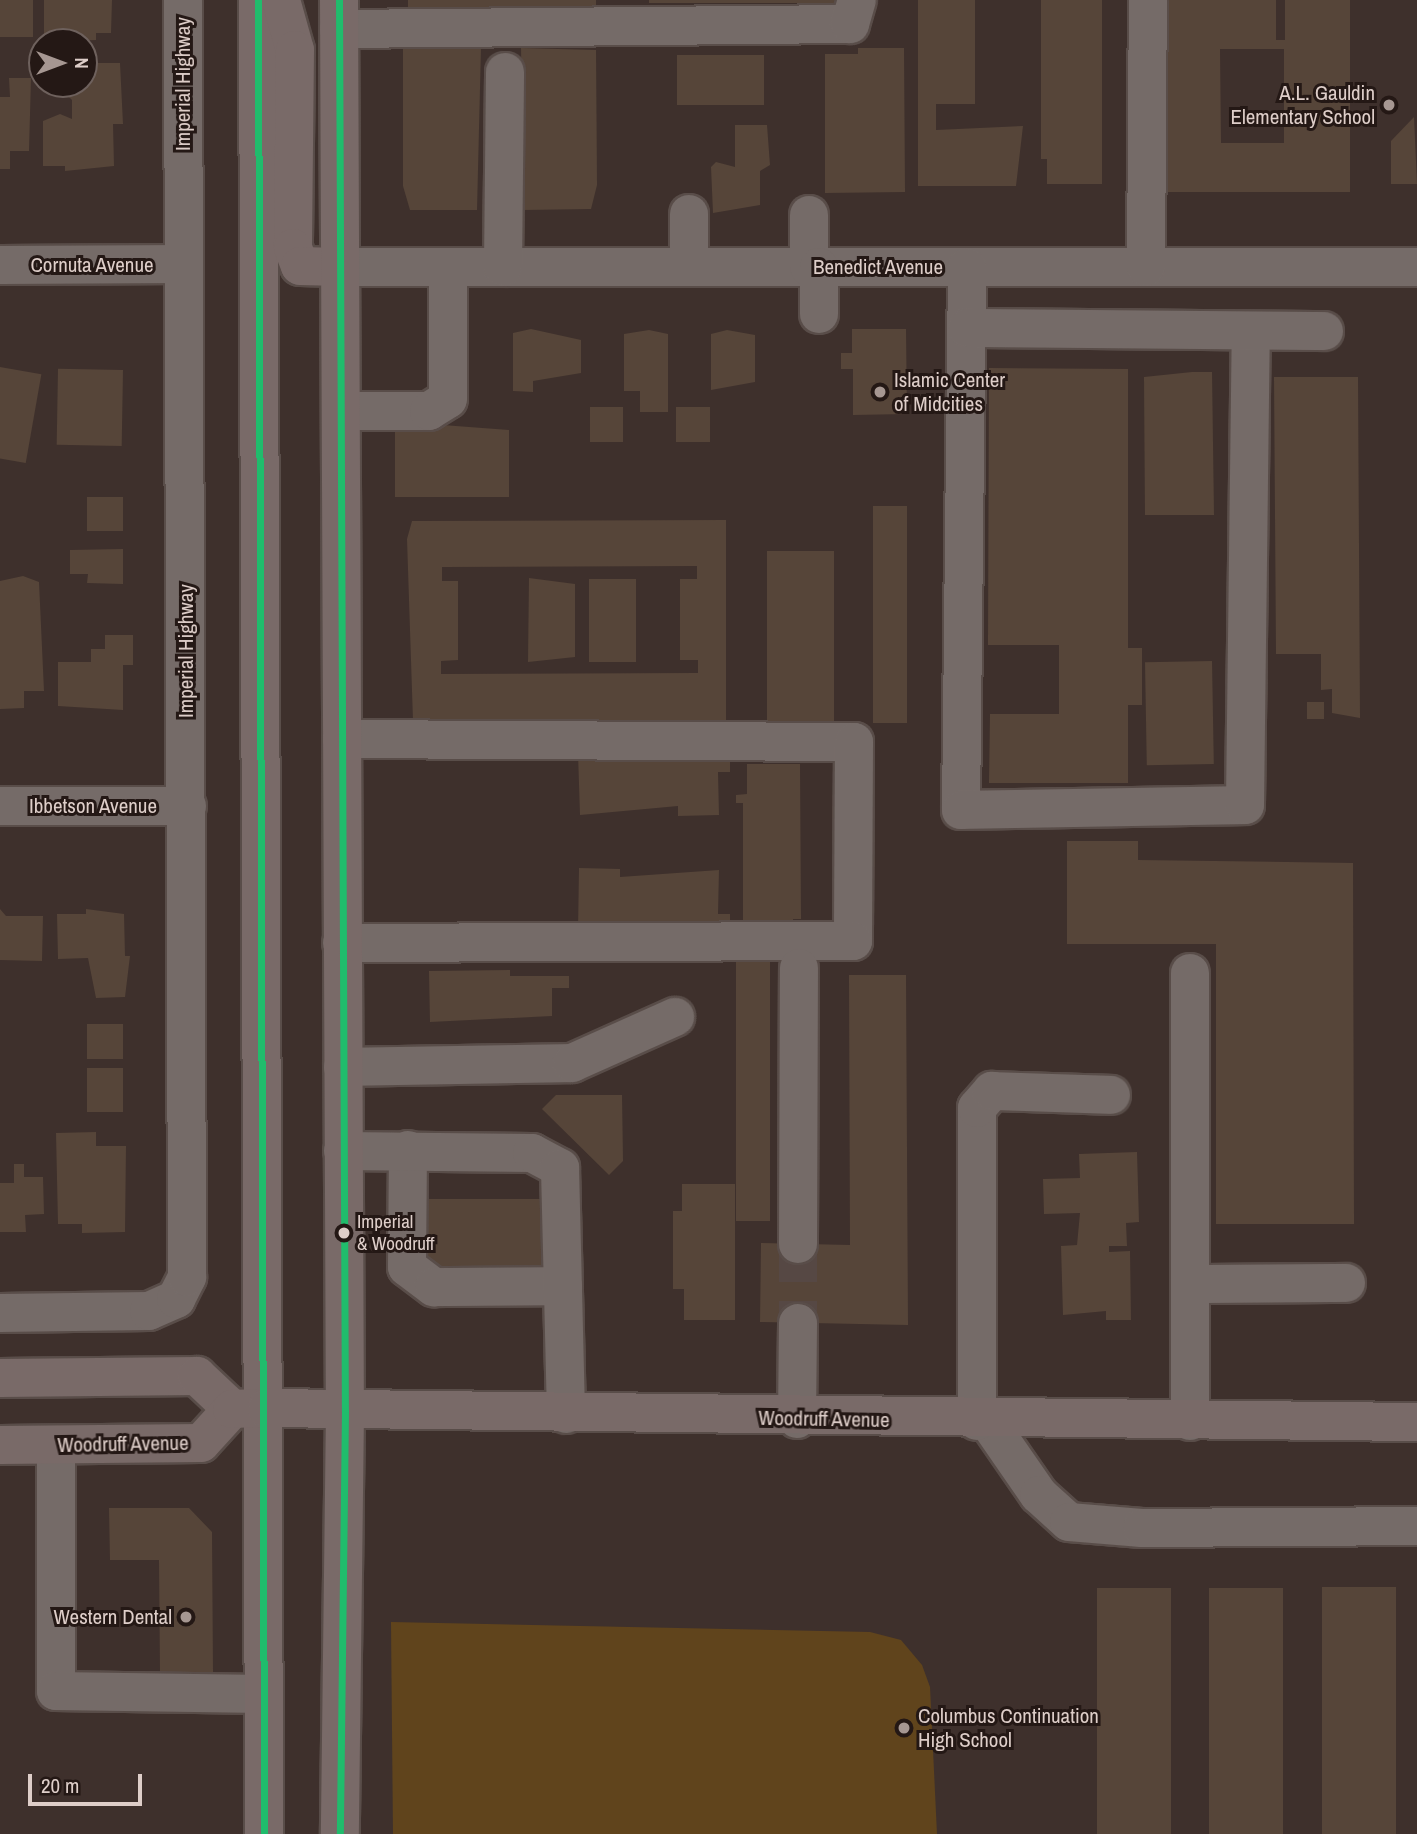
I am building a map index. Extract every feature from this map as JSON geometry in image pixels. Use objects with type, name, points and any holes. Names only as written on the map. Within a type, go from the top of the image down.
[{"type":"main road","points":[[258,0],[249,1409],[262,1694],[264,1834]]},
{"type":"main road","points":[[281,0],[295,50],[293,248],[300,266],[340,267]]},
{"type":"main road","points":[[339,14],[345,1411],[340,1834]]},
{"type":"main road","points":[[0,1377],[197,1376],[249,1409]]},
{"type":"main road","name":"Woodruff Avenue","points":[[0,1445],[201,1443],[249,1409],[797,1419],[1417,1422]]},
{"type":"street","name":"Imperial Highway","points":[[0,1313],[149,1311],[176,1299],[187,1277],[190,1243],[183,0]]},
{"type":"street","points":[[339,14],[850,23],[858,0]]},
{"type":"street","points":[[1146,267],[1148,0]]},
{"type":"street","points":[[503,267],[505,72]]},
{"type":"street","points":[[689,214],[689,267]]},
{"type":"street","points":[[809,215],[819,314]]},
{"type":"street","name":"Cornuta Avenue","points":[[0,265],[184,264]]},
{"type":"street","name":"Benedict Avenue","points":[[340,267],[1417,267]]},
{"type":"street","points":[[341,411],[429,411],[448,399],[448,267]]},
{"type":"street","points":[[967,267],[961,810],[1245,805],[1251,331]]},
{"type":"street","points":[[967,328],[1324,331]]},
{"type":"street","points":[[341,739],[854,742],[853,941],[341,943]]},
{"type":"street","name":"Ibbetson Avenue","points":[[0,806],[187,806]]},
{"type":"street","points":[[798,1244],[799,968]]},
{"type":"street","points":[[1190,973],[1190,1421]]},
{"type":"street","points":[[343,1067],[572,1062],[675,1017]]},
{"type":"street","points":[[1111,1095],[992,1091],[977,1108],[982,1421],[1039,1494],[1069,1522],[1142,1528],[1417,1526]]},
{"type":"street","points":[[408,1150],[407,1268],[434,1287],[563,1286]]},
{"type":"street","points":[[343,1151],[532,1153],[560,1168],[566,1414]]},
{"type":"street","points":[[1190,1284],[1346,1283]]},
{"type":"street","points":[[797,1419],[798,1323]]},
{"type":"street","points":[[57,1445],[57,1691],[262,1694]]},
{"type":"shaded area","points":[[391,1622],[870,1632],[901,1640],[922,1665],[930,1687],[937,1834],[393,1834]]},
{"type":"building","points":[[0,0],[33,0],[33,28],[28,28],[28,37],[0,37]]},
{"type":"building","points":[[44,0],[112,0],[111,33],[98,33],[98,28],[44,28]]},
{"type":"building","points":[[408,0],[596,0],[596,15],[408,15]]},
{"type":"building","points":[[649,0],[838,0],[838,3],[649,3]]},
{"type":"building","points":[[918,0],[975,0],[975,104],[936,104],[936,130],[1023,126],[1016,186],[918,186]]},
{"type":"building","points":[[1041,0],[1102,0],[1102,184],[1047,184],[1047,159],[1041,159]]},
{"type":"building","points":[[1155,0],[1276,0],[1276,40],[1285,40],[1285,0],[1350,0],[1350,192],[1155,192]],"holes":[[[1220,49],[1284,49],[1284,143],[1221,143]]]},
{"type":"building","points":[[481,47],[477,210],[410,210],[403,186],[403,48]]},
{"type":"building","points":[[521,48],[596,50],[597,185],[591,209],[524,210]]},
{"type":"building","points":[[858,48],[904,48],[905,192],[825,193],[825,54],[858,54]]},
{"type":"building","points":[[677,55],[764,55],[764,105],[677,105]]},
{"type":"building","points":[[98,63],[120,63],[123,124],[113,124],[114,166],[65,171],[65,166],[43,166],[43,121],[60,114],[72,119],[70,98],[98,98]]},
{"type":"building","points":[[9,78],[28,78],[28,98],[30,98],[29,151],[10,151],[10,169],[0,169],[0,97],[10,97]]},
{"type":"building","points":[[1414,117],[1417,184],[1391,184],[1391,141]]},
{"type":"building","points":[[735,125],[767,125],[770,165],[760,171],[760,205],[713,213],[711,167],[716,162],[735,167]]},
{"type":"building","points":[[531,329],[581,340],[581,373],[533,381],[533,392],[513,391],[513,333]]},
{"type":"building","name":"Islamic Center of Midcities","points":[[852,329],[906,329],[907,414],[853,415],[853,369],[841,369],[841,353],[852,353]]},
{"type":"building","points":[[649,330],[668,334],[668,412],[640,412],[640,391],[624,391],[624,334]]},
{"type":"building","points":[[727,330],[755,335],[755,382],[711,390],[711,334]]},
{"type":"building","points":[[0,367],[41,374],[26,463],[0,458]]},
{"type":"building","points":[[989,368],[1128,369],[1128,648],[1142,648],[1142,705],[1128,705],[1128,783],[989,783],[990,714],[1059,714],[1059,645],[988,645]]},
{"type":"building","points":[[58,369],[123,370],[122,446],[57,445]]},
{"type":"building","points":[[1212,372],[1214,515],[1145,515],[1144,377]]},
{"type":"building","points":[[1274,377],[1358,377],[1360,718],[1332,713],[1332,689],[1321,690],[1321,654],[1276,654]]},
{"type":"building","points":[[590,407],[623,407],[623,442],[590,442]]},
{"type":"building","points":[[676,407],[710,407],[710,442],[676,442]]},
{"type":"building","points":[[416,423],[509,430],[509,497],[395,497],[395,430]]},
{"type":"building","points":[[87,497],[123,497],[123,531],[87,531]]},
{"type":"building","points":[[873,506],[907,506],[907,723],[873,723]]},
{"type":"building","points":[[726,520],[726,720],[413,721],[407,539],[412,521]],"holes":[[[697,566],[697,579],[680,579],[680,660],[698,660],[698,673],[441,674],[441,661],[458,660],[458,581],[442,581],[442,567]]]},
{"type":"building","points":[[123,549],[123,584],[87,583],[88,574],[70,574],[70,550]]},
{"type":"building","points":[[767,551],[834,551],[834,721],[767,721]]},
{"type":"building","points":[[23,576],[39,582],[44,691],[24,691],[24,708],[0,709],[0,581]]},
{"type":"building","points":[[529,578],[575,584],[575,657],[528,662]]},
{"type":"building","points":[[589,579],[636,579],[636,662],[589,662]]},
{"type":"building","points":[[105,635],[133,635],[133,665],[123,665],[123,710],[58,706],[58,662],[91,662],[91,649],[105,649]]},
{"type":"building","points":[[1212,661],[1214,764],[1147,765],[1145,662]]},
{"type":"building","points":[[1307,702],[1324,702],[1324,719],[1307,719]]},
{"type":"building","points":[[730,750],[730,772],[718,772],[719,815],[678,816],[678,806],[580,815],[578,753]]},
{"type":"building","points":[[747,764],[800,764],[801,919],[793,919],[793,934],[743,934],[743,803],[736,803],[736,795],[747,794]]},
{"type":"building","points":[[1067,841],[1138,841],[1138,860],[1353,863],[1354,1224],[1216,1224],[1216,944],[1067,944]]},
{"type":"building","points":[[579,868],[620,869],[620,877],[719,870],[718,914],[730,914],[730,936],[578,931]]},
{"type":"building","points":[[0,909],[6,916],[43,916],[42,961],[0,960]]},
{"type":"building","points":[[86,909],[124,914],[125,956],[130,956],[125,997],[96,998],[88,958],[58,959],[57,914],[86,914]]},
{"type":"building","points":[[736,957],[770,957],[770,1221],[736,1221]]},
{"type":"building","points":[[510,970],[510,976],[569,976],[569,988],[552,988],[552,1016],[430,1022],[429,971]]},
{"type":"building","points":[[849,975],[906,975],[908,1325],[760,1322],[761,1243],[850,1245]]},
{"type":"building","points":[[87,1024],[123,1024],[123,1059],[87,1059]]},
{"type":"building","points":[[87,1068],[123,1068],[123,1112],[87,1112]]},
{"type":"building","points":[[556,1095],[622,1095],[623,1161],[609,1175],[542,1109]]},
{"type":"building","points":[[96,1132],[96,1146],[126,1146],[125,1232],[82,1233],[82,1224],[58,1224],[56,1133]]},
{"type":"building","points":[[1137,1152],[1139,1222],[1126,1223],[1127,1246],[1109,1246],[1109,1252],[1130,1251],[1131,1320],[1106,1320],[1106,1311],[1063,1315],[1061,1246],[1077,1245],[1080,1213],[1044,1214],[1043,1179],[1080,1178],[1079,1154]]},
{"type":"building","points":[[14,1164],[24,1164],[24,1177],[43,1177],[44,1214],[25,1215],[26,1232],[0,1232],[0,1183],[14,1183]]},
{"type":"building","points":[[682,1184],[735,1184],[735,1320],[684,1320],[684,1289],[673,1289],[673,1211],[682,1211]]},
{"type":"building","points":[[417,1199],[544,1199],[544,1266],[417,1266]]},
{"type":"building","name":"Western Dental","points":[[109,1508],[189,1508],[212,1532],[213,1673],[160,1673],[159,1560],[110,1560]]},
{"type":"building","points":[[1322,1587],[1396,1587],[1396,1834],[1322,1834]]},
{"type":"building","points":[[1097,1588],[1171,1588],[1171,1834],[1097,1834]]},
{"type":"building","points":[[1209,1588],[1283,1588],[1283,1834],[1209,1834]]},
{"type":"tunnel","points":[[798,1244],[798,1323]]},
{"type":"transit line","points":[[258,0],[264,1834]]},
{"type":"transit line","points":[[339,0],[345,1411],[340,1834]]},
{"type":"place","name":"A.L. Gauldin Elementary School","points":[[1389,105]]},
{"type":"place","name":"Islamic Center of Midcities","points":[[880,392]]},
{"type":"place","name":"Imperial & Woodruff","points":[[344,1233]]},
{"type":"place","name":"Western Dental","points":[[186,1617]]},
{"type":"place","name":"Columbus Continuation High School","points":[[904,1728]]}]
